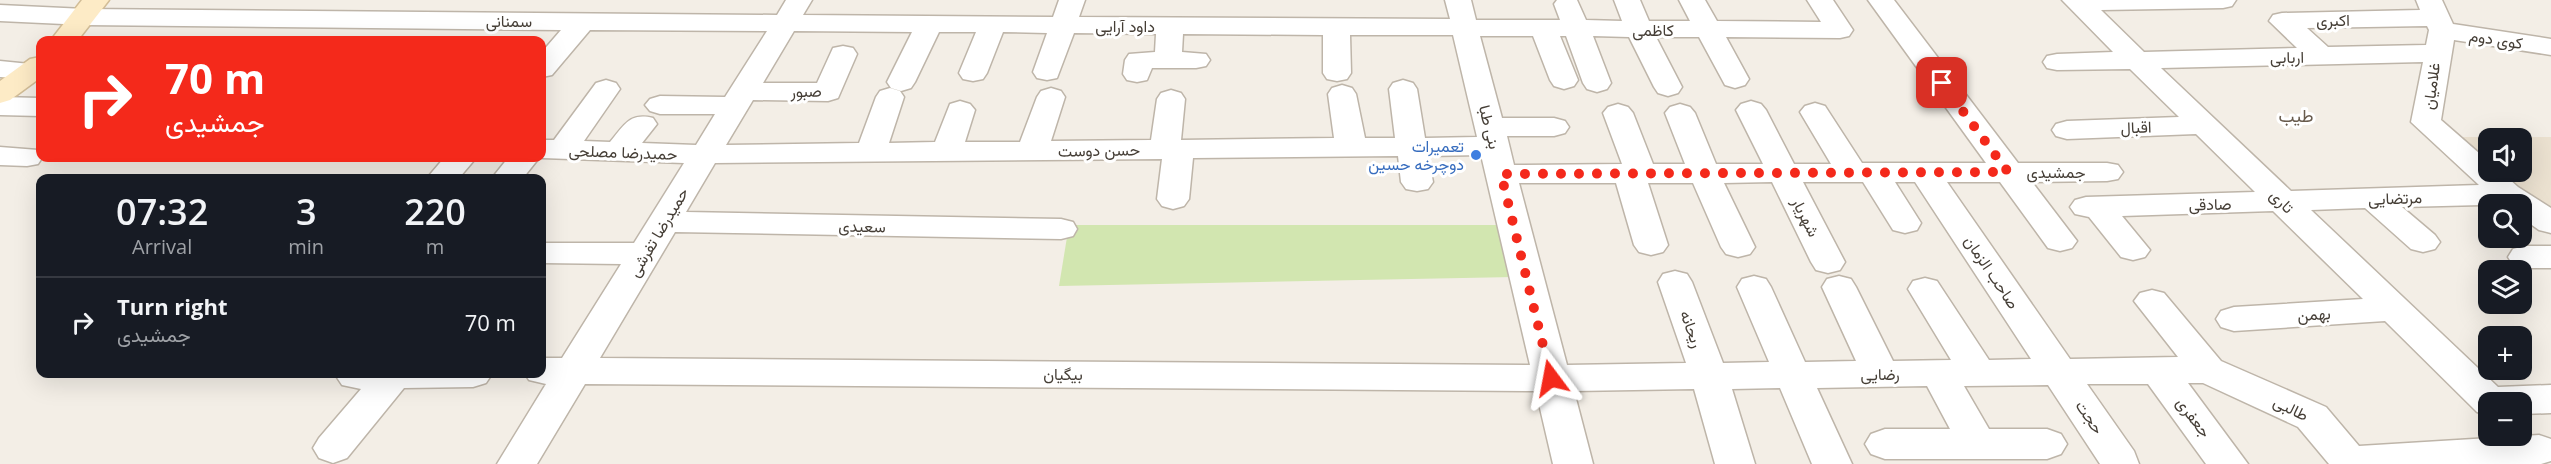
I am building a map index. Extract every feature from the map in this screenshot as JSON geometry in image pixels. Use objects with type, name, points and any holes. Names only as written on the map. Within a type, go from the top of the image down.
[{"type":"main road","points":[[67,36],[91,9]]},
{"type":"main road","points":[[0,93],[36,68]]},
{"type":"street","points":[[866,24],[880,0]]},
{"type":"street","points":[[1032,151],[1063,26],[1072,0]]},
{"type":"street","points":[[1137,74],[1139,60],[1183,63],[1173,27],[1182,0]]},
{"type":"street","points":[[1627,0],[1639,30],[1674,100],[1738,247]]},
{"type":"street","points":[[1692,0],[1735,79]]},
{"type":"street","name":"کاظمی","points":[[1462,15],[1545,30],[1840,30],[1820,0]]},
{"type":"street","points":[[1881,0],[2060,242]]},
{"type":"street","points":[[2076,1],[2216,5]]},
{"type":"street","name":"تاری","points":[[2076,1],[2479,392]]},
{"type":"street","points":[[2287,1],[2312,20]]},
{"type":"street","points":[[2154,2],[2173,19]]},
{"type":"street","points":[[1567,3],[1597,83]]},
{"type":"street","name":"سمنانی","points":[[0,13],[91,9],[234,19],[582,22],[792,12]]},
{"type":"street","name":"داود آرایی","points":[[792,12],[866,24],[925,17],[989,17],[1063,26],[1336,28],[1462,15]]},
{"type":"street","name":"حمیدرضا تفرشی","points":[[517,464],[558,371],[645,254],[792,12]]},
{"type":"street","name":"بنی طبا","points":[[1462,15],[1573,464]]},
{"type":"street","points":[[871,153],[925,17]]},
{"type":"street","points":[[973,73],[989,17]]},
{"type":"street","points":[[214,36],[234,19]]},
{"type":"street","points":[[302,36],[321,19]]},
{"type":"street","points":[[461,36],[476,21]]},
{"type":"street","points":[[500,36],[515,21]]},
{"type":"street","name":"اکبری","points":[[2322,56],[2282,21],[2436,25]]},
{"type":"street","points":[[546,64],[582,22]]},
{"type":"street","name":"اربابی","points":[[2057,63],[2322,56],[2436,25]]},
{"type":"street","name":"کوی دوم","points":[[2436,25],[2551,47]]},
{"type":"street","name":"غلامیان","points":[[2436,25],[2426,122],[2507,194]]},
{"type":"street","points":[[1336,28],[1339,83],[1351,147]]},
{"type":"street","points":[[1545,30],[1564,80]]},
{"type":"street","name":"صبور","points":[[740,99],[828,92],[843,54]]},
{"type":"street","points":[[0,69],[36,68]]},
{"type":"street","points":[[552,150],[606,89]]},
{"type":"street","points":[[1403,89],[1417,182]]},
{"type":"street","points":[[618,152],[651,115],[740,99]]},
{"type":"street","points":[[1171,99],[1173,198]]},
{"type":"street","points":[[0,106],[36,107]]},
{"type":"street","points":[[947,152],[960,110]]},
{"type":"street","name":"شهریار","points":[[1751,111],[1834,274],[1881,374]]},
{"type":"street","points":[[1815,112],[1862,172],[1894,223]]},
{"type":"street","points":[[1618,113],[1635,173],[1651,245]]},
{"type":"street","name":"اقبال","points":[[2067,130],[2204,125]]},
{"type":"street","points":[[1495,149],[1554,127]]},
{"type":"street","name":"حسن دوست","points":[[704,154],[1351,147],[1495,149]]},
{"type":"street","name":"جمشیدی","points":[[1495,149],[1635,173],[2107,172]]},
{"type":"street","name":"حمیدرضا مصلحی","points":[[552,150],[704,154]]},
{"type":"street","points":[[446,174],[457,162]]},
{"type":"street","points":[[510,174],[521,162]]},
{"type":"street","name":"صاحب الزمان","points":[[1924,172],[2060,372]]},
{"type":"street","name":"مرتضایی","points":[[2283,202],[2478,195]]},
{"type":"street","points":[[2373,198],[2423,242]]},
{"type":"street","name":"صادقی","points":[[2133,250],[2092,207],[2283,202]]},
{"type":"street","name":"غلامیان","points":[[2532,210],[2551,223]]},
{"type":"street","name":"سعیدی","points":[[664,222],[1061,230]]},
{"type":"street","points":[[546,253],[645,254]]},
{"type":"street","name":"ریحانه","points":[[1675,282],[1709,376],[1735,464]]},
{"type":"street","points":[[1754,287],[1833,464]]},
{"type":"street","points":[[1925,289],[1978,373]]},
{"type":"street","points":[[2152,300],[2208,370]]},
{"type":"street","name":"بهمن","points":[[2234,319],[2393,309]]},
{"type":"street","name":"رضایی","points":[[1551,378],[2208,370]]},
{"type":"street","name":"طالبی","points":[[2208,370],[2312,417],[2349,461],[2537,448]]},
{"type":"street","name":"بیگیان","points":[[558,371],[1551,378]]},
{"type":"street","name":"جعفری","points":[[2159,371],[2228,464]]},
{"type":"street","name":"حجت","points":[[2060,372],[2120,462]]},
{"type":"street","points":[[1938,373],[1977,443]]},
{"type":"street","points":[[333,448],[391,378]]},
{"type":"street","points":[[2532,400],[2551,399]]},
{"type":"street","points":[[1885,444],[2047,444]]},
{"type":"shaded area","points":[[2459,137],[2478,137],[2478,153]]},
{"type":"shaded area","points":[[2532,137],[2551,137],[2551,208],[2532,200],[2532,194],[2522,194],[2509,182],[2532,182]]},
{"type":"green space","points":[[1069,225],[1503,225],[1514,277],[1059,286]]},
{"type":"place","name":"تعمیرات دوچرخه حسین","points":[[1476,155]]},
{"type":"district","name":"طیب","points":[[2296,115]]},
{"type":"route","points":[[1551,378],[1530,284],[1501,174],[2008,172],[1942,83]]}]
